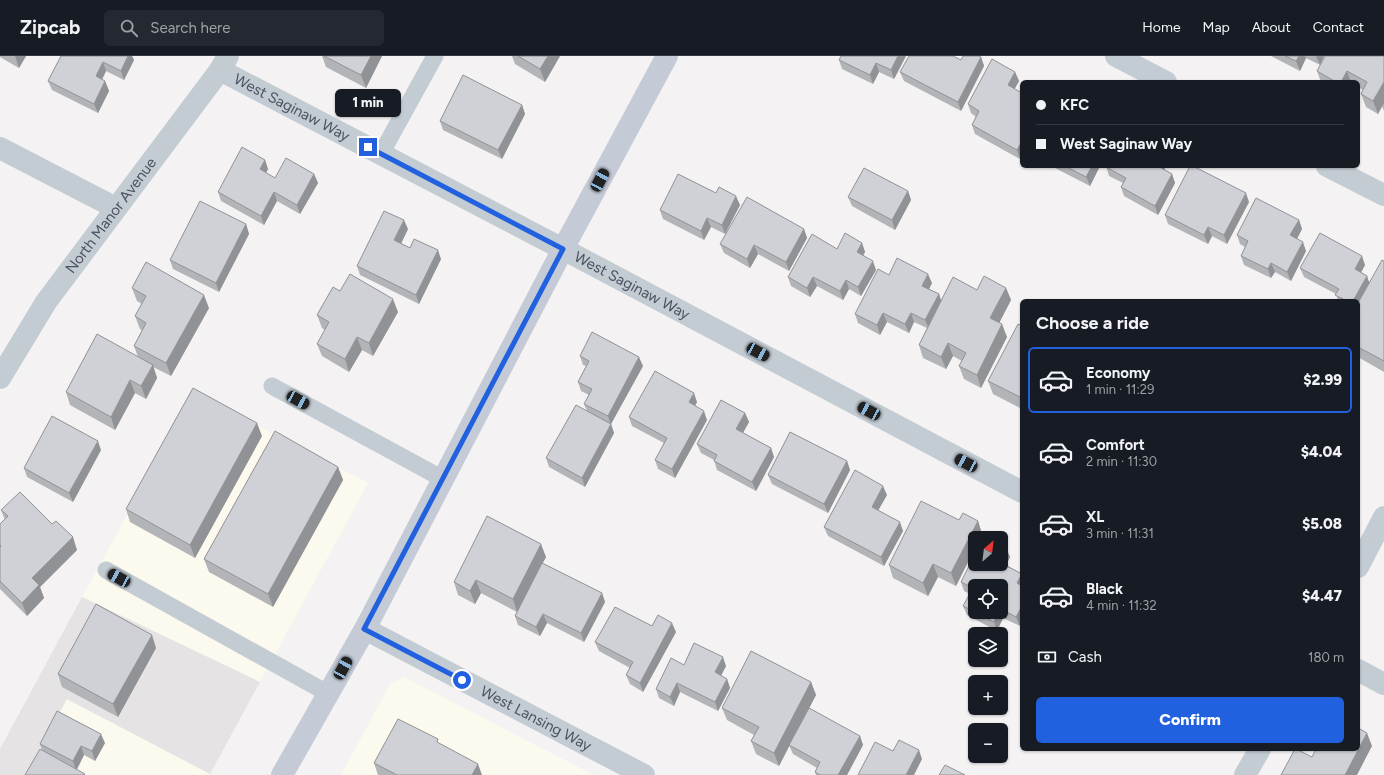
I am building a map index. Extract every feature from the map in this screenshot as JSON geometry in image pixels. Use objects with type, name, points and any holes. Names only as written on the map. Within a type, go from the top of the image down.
[{"type":"main road","points":[[283,775],[364,629],[666,56]]},
{"type":"street","points":[[1116,56],[1162,80]]},
{"type":"street","name":"West Saginaw Way","points":[[224,63],[382,154],[1020,491]]},
{"type":"street","name":"North Manor Avenue","points":[[0,378],[46,302],[224,63]]},
{"type":"street","points":[[0,148],[116,208]]},
{"type":"street","points":[[1331,168],[1384,196]]},
{"type":"street","points":[[1360,563],[1384,517]]},
{"type":"street","name":"West Lansing Way","points":[[364,629],[644,775]]},
{"type":"street","points":[[1360,671],[1384,684]]},
{"type":"street","points":[[1245,775],[1259,751]]},
{"type":"lane","points":[[382,154],[435,56]]},
{"type":"lane","points":[[272,386],[443,479]]},
{"type":"lane","points":[[106,570],[329,694]]},
{"type":"shaded area","points":[[194,393],[368,483],[260,682],[82,597]]},
{"type":"shaded area","points":[[82,597],[260,682],[210,774],[67,699],[25,775],[0,775],[0,749]]},
{"type":"shaded area","points":[[404,677],[594,775],[341,775],[390,684]]},
{"type":"shaded area","points":[[66,699],[210,774],[210,775],[25,775]]},
{"type":"building","points":[[61,56],[128,56],[121,71],[103,62],[96,76],[105,81],[94,104],[48,81]]},
{"type":"building","points":[[324,56],[371,56],[361,75]]},
{"type":"building","points":[[518,56],[548,56],[540,69]]},
{"type":"building","points":[[841,56],[898,56],[891,70],[876,63],[870,75],[839,60]]},
{"type":"building","points":[[909,56],[953,56],[961,60],[963,56],[981,57],[958,102],[900,72]]},
{"type":"building","points":[[1285,56],[1299,56],[1296,61]]},
{"type":"building","points":[[1325,56],[1384,56],[1384,82],[1373,101],[1361,94],[1367,82],[1347,71],[1342,80],[1333,80],[1317,71]]},
{"type":"building","points":[[992,59],[1015,72],[1008,85],[1020,92],[1020,145],[1017,150],[972,125],[979,111],[968,104]]},
{"type":"building","points":[[463,75],[522,105],[498,150],[440,121]]},
{"type":"building","points":[[242,147],[265,160],[260,169],[275,178],[286,158],[314,174],[297,205],[274,192],[261,216],[218,192]]},
{"type":"building","points":[[864,168],[908,191],[892,220],[848,197]]},
{"type":"building","points":[[1069,168],[1091,168],[1086,177]]},
{"type":"building","points":[[1108,168],[1162,168],[1172,174],[1155,206],[1121,187],[1126,178]]},
{"type":"building","points":[[1189,168],[1197,168],[1246,193],[1224,235],[1208,227],[1204,235],[1165,215]]},
{"type":"building","points":[[678,174],[716,193],[719,187],[736,196],[722,225],[707,218],[701,231],[660,210]]},
{"type":"building","points":[[747,197],[804,229],[786,262],[754,245],[747,259],[720,244]]},
{"type":"building","points":[[1256,198],[1299,220],[1290,235],[1303,242],[1287,272],[1271,263],[1268,269],[1241,256],[1248,241],[1237,235]]},
{"type":"building","points":[[200,201],[246,224],[216,283],[170,260]]},
{"type":"building","points":[[384,211],[404,220],[394,240],[410,248],[414,239],[438,250],[416,295],[357,266]]},
{"type":"building","points":[[845,233],[862,243],[857,252],[873,261],[858,287],[846,280],[840,291],[813,277],[807,288],[788,277],[812,234],[837,249]]},
{"type":"building","points":[[1320,233],[1362,256],[1355,269],[1367,276],[1354,299],[1343,299],[1335,295],[1339,289],[1300,268]]},
{"type":"building","points":[[897,258],[928,274],[922,286],[939,294],[925,320],[911,313],[905,324],[883,313],[877,325],[855,314],[878,269],[889,275]]},
{"type":"building","points":[[1382,260],[1384,261],[1384,361],[1360,348],[1360,299]]},
{"type":"building","points":[[146,262],[204,295],[166,363],[134,346],[146,323],[135,316],[146,296],[132,288]]},
{"type":"building","points":[[350,274],[393,299],[369,343],[357,337],[345,359],[317,344],[329,322],[317,315],[333,287],[340,291]]},
{"type":"building","points":[[984,276],[1006,288],[990,318],[1002,324],[977,375],[959,366],[966,353],[948,343],[941,357],[919,345],[953,277],[977,290]]},
{"type":"building","points":[[1018,324],[1020,325],[1020,397],[988,381]]},
{"type":"building","points":[[592,332],[639,357],[608,416],[584,404],[592,389],[578,382],[589,361],[580,356]]},
{"type":"building","points":[[97,334],[153,365],[141,386],[130,380],[111,417],[66,392]]},
{"type":"building","points":[[655,371],[694,393],[689,402],[704,411],[672,469],[655,460],[667,438],[629,417]]},
{"type":"building","points":[[193,388],[257,423],[190,545],[126,509]]},
{"type":"building","points":[[721,400],[745,413],[736,429],[771,448],[752,482],[714,461],[717,455],[697,444]]},
{"type":"building","points":[[576,405],[611,424],[582,478],[546,458]]},
{"type":"building","points":[[52,416],[98,441],[69,493],[24,468]]},
{"type":"building","points":[[275,431],[338,467],[268,594],[204,559]]},
{"type":"building","points":[[790,432],[847,461],[824,504],[768,475]]},
{"type":"building","points":[[855,470],[883,486],[872,507],[900,522],[881,557],[824,527]]},
{"type":"building","points":[[20,492],[52,524],[56,521],[73,537],[32,578],[39,585],[22,603],[0,581],[0,524],[8,516],[1,510]]},
{"type":"building","points":[[921,501],[959,520],[963,513],[978,521],[973,531],[968,531],[968,540],[951,573],[933,564],[923,583],[889,565]]},
{"type":"building","points":[[487,516],[541,544],[513,599],[476,580],[470,591],[454,582]]},
{"type":"building","points":[[542,563],[602,593],[581,633],[543,614],[536,627],[515,616]]},
{"type":"building","points":[[1008,567],[1020,573],[1020,578],[1017,583],[1020,585],[1020,610],[1016,617],[1008,613],[1008,579],[968,579],[968,586],[961,582],[968,568],[968,571],[1008,571]]},
{"type":"building","points":[[968,597],[968,608],[963,606]]},
{"type":"building","points":[[96,604],[152,635],[113,704],[58,674]]},
{"type":"building","points":[[615,607],[652,626],[658,615],[672,623],[640,683],[626,675],[633,662],[595,642]]},
{"type":"building","points":[[988,619],[995,619],[994,622]]},
{"type":"building","points":[[694,643],[723,657],[715,672],[727,679],[715,702],[677,683],[670,697],[656,689],[671,658],[684,665]]},
{"type":"building","points":[[751,651],[811,682],[774,753],[751,741],[759,727],[722,708]]},
{"type":"building","points":[[809,708],[860,736],[838,775],[820,775],[815,772],[820,762],[789,745]]},
{"type":"building","points":[[57,711],[101,734],[92,751],[81,746],[73,761],[40,744]]},
{"type":"building","points":[[398,719],[438,739],[437,742],[478,764],[472,775],[397,775],[374,763]]},
{"type":"building","points":[[1360,729],[1367,733],[1360,746]]},
{"type":"building","points":[[899,740],[919,750],[906,775],[858,775],[875,742],[893,751]]},
{"type":"building","points":[[40,749],[85,774],[25,775]]},
{"type":"building","points":[[1294,751],[1300,751],[1312,757],[1315,751],[1358,751],[1345,775],[1281,775]]},
{"type":"building","points":[[945,765],[965,775],[939,775]]},
{"type":"route","points":[[368,147],[563,249],[364,629],[462,680]]}]
